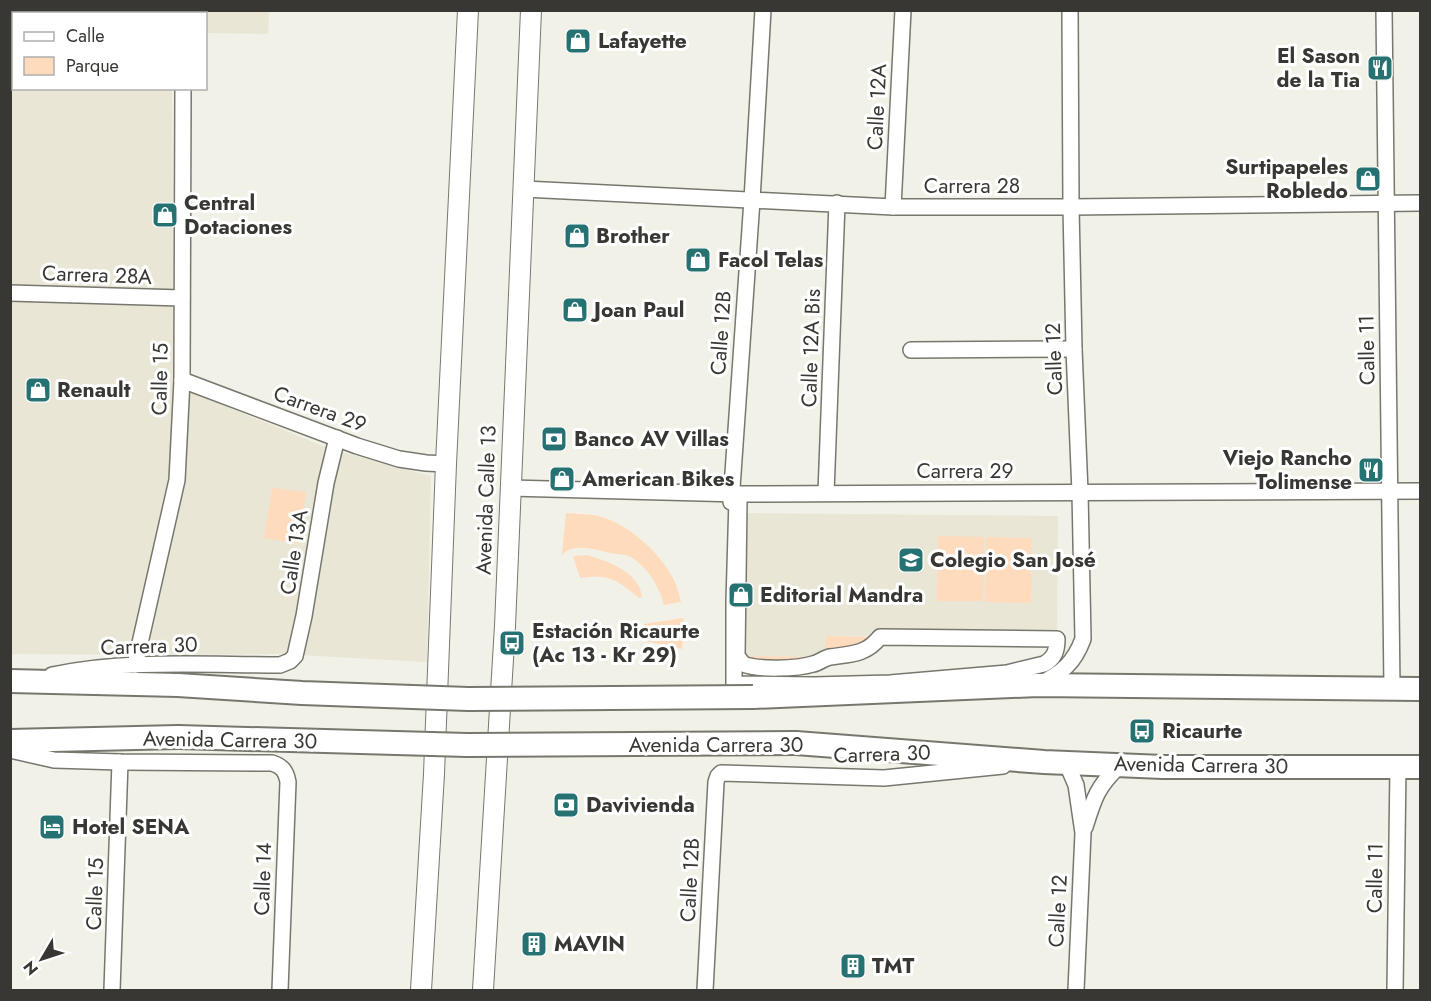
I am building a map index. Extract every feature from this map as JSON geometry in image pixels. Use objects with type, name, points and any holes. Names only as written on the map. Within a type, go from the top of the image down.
[{"type":"highway","points":[[15,682],[178,685],[302,693],[468,699],[753,698],[1038,685],[1420,689]]},
{"type":"highway","name":"Avenida Carrera 30","points":[[10,741],[178,737],[467,745],[796,743],[1055,762],[1163,767],[1420,766]]},
{"type":"main road","name":"Avenida Calle 13","points":[[421,990],[434,762],[468,10]]},
{"type":"main road","name":"Avenida Calle 13","points":[[483,990],[503,669],[531,10]]},
{"type":"street","name":"Calle 12B","points":[[728,658],[731,494],[763,10]]},
{"type":"street","name":"Calle 12A","points":[[892,207],[903,10]]},
{"type":"street","name":"Calle 12","points":[[1038,685],[1066,667],[1077,655],[1083,639],[1071,207],[1070,10]]},
{"type":"street","name":"Calle 11","points":[[1384,10],[1392,688]]},
{"type":"street","name":"Calle 15","points":[[135,665],[177,480],[182,380],[183,90]]},
{"type":"street","name":"Carrera 28","points":[[524,189],[892,207],[1420,203]]},
{"type":"street","name":"Calle 12A Bis","points":[[826,493],[837,203]]},
{"type":"street","name":"Carrera 28A","points":[[10,293],[182,298]]},
{"type":"street","points":[[911,350],[1074,350]]},
{"type":"street","name":"Carrera 29","points":[[182,380],[399,459],[446,464]]},
{"type":"street","name":"Calle 13A","points":[[280,665],[295,656],[304,616],[326,483],[337,438]]},
{"type":"street","name":"Carrera 29","points":[[510,488],[731,494],[1420,491]]},
{"type":"street","points":[[737,499],[739,500],[739,513],[737,656],[743,664],[754,667],[810,665],[819,663],[826,657],[842,657],[864,651],[880,637],[1057,639],[1057,650],[1044,664],[1007,673],[890,683],[734,684],[737,499]]},
{"type":"street","name":"Carrera 30","points":[[15,682],[92,668],[135,665],[280,665]]},
{"type":"street","points":[[10,750],[54,760],[120,762]]},
{"type":"street","name":"Calle 15","points":[[112,990],[120,762]]},
{"type":"street","name":"Calle 14","points":[[120,762],[272,763],[284,769],[288,782],[280,990]]},
{"type":"street","name":"Calle 12","points":[[1055,762],[1076,785],[1083,833],[1076,990]]},
{"type":"street","name":"Carrera 30","points":[[721,772],[884,778],[1055,762]]},
{"type":"street","name":"Calle 12","points":[[1083,833],[1095,795],[1107,777],[1119,765]]},
{"type":"street","name":"Calle 11","points":[[1395,990],[1398,766]]},
{"type":"street","name":"Calle 12B","points":[[705,990],[716,782],[721,772]]},
{"type":"shaded area","points":[[196,10],[269,11],[268,34],[207,33],[207,12],[195,12]]},
{"type":"shaded area","points":[[11,11],[172,11],[12,12],[12,90],[172,90],[174,385],[330,449],[431,476],[427,662],[283,654],[11,654]]},
{"type":"shaded area","name":"Colegio San José","points":[[739,513],[1058,516],[1057,639],[827,636],[826,657],[737,656]]},
{"type":"green space","points":[[272,488],[306,492],[299,544],[264,538]]},
{"type":"green space","points":[[566,513],[605,518],[629,530],[651,548],[668,569],[681,602],[664,605],[652,578],[640,564],[629,556],[579,548],[562,555]]},
{"type":"green space","points":[[938,536],[984,537],[983,601],[937,601]]},
{"type":"green space","points":[[986,537],[1032,538],[1031,603],[985,602]]},
{"type":"green space","points":[[587,555],[613,564],[629,574],[640,588],[642,597],[639,598],[612,579],[580,578],[573,556]]},
{"type":"green space","points":[[683,618],[682,649],[645,641],[644,624]]},
{"type":"green space","points":[[826,636],[880,637],[864,650],[794,668],[748,666],[743,664],[737,656],[826,657]]},
{"type":"place","name":"Lafayette","points":[[578,41]]},
{"type":"place","name":"El Sason de la Tia","points":[[1380,68]]},
{"type":"place","name":"Surtipapeles Robledo","points":[[1368,179]]},
{"type":"place","name":"Central Dotaciones","points":[[165,215]]},
{"type":"place","name":"Brother","points":[[577,236]]},
{"type":"place","name":"Facol Telas","points":[[698,260]]},
{"type":"place","name":"Joan Paul","points":[[575,310]]},
{"type":"place","name":"Renault","points":[[38,390]]},
{"type":"place","name":"Banco AV Villas","points":[[554,439]]},
{"type":"place","name":"Viejo Rancho Tolimense","points":[[1371,470]]},
{"type":"place","name":"American Bikes","points":[[562,479]]},
{"type":"place","name":"Colegio San José","points":[[911,560]]},
{"type":"place","name":"Editorial Mandra","points":[[741,595]]},
{"type":"place","name":"Estación Ricaurte (Ac 13 - Kr 29)","points":[[512,643]]},
{"type":"place","name":"Ricaurte","points":[[1142,731]]},
{"type":"place","name":"Davivienda","points":[[566,805]]},
{"type":"place","name":"Hotel SENA","points":[[52,827]]},
{"type":"place","name":"MAVIN","points":[[534,944]]},
{"type":"place","name":"TMT","points":[[853,966]]}]
